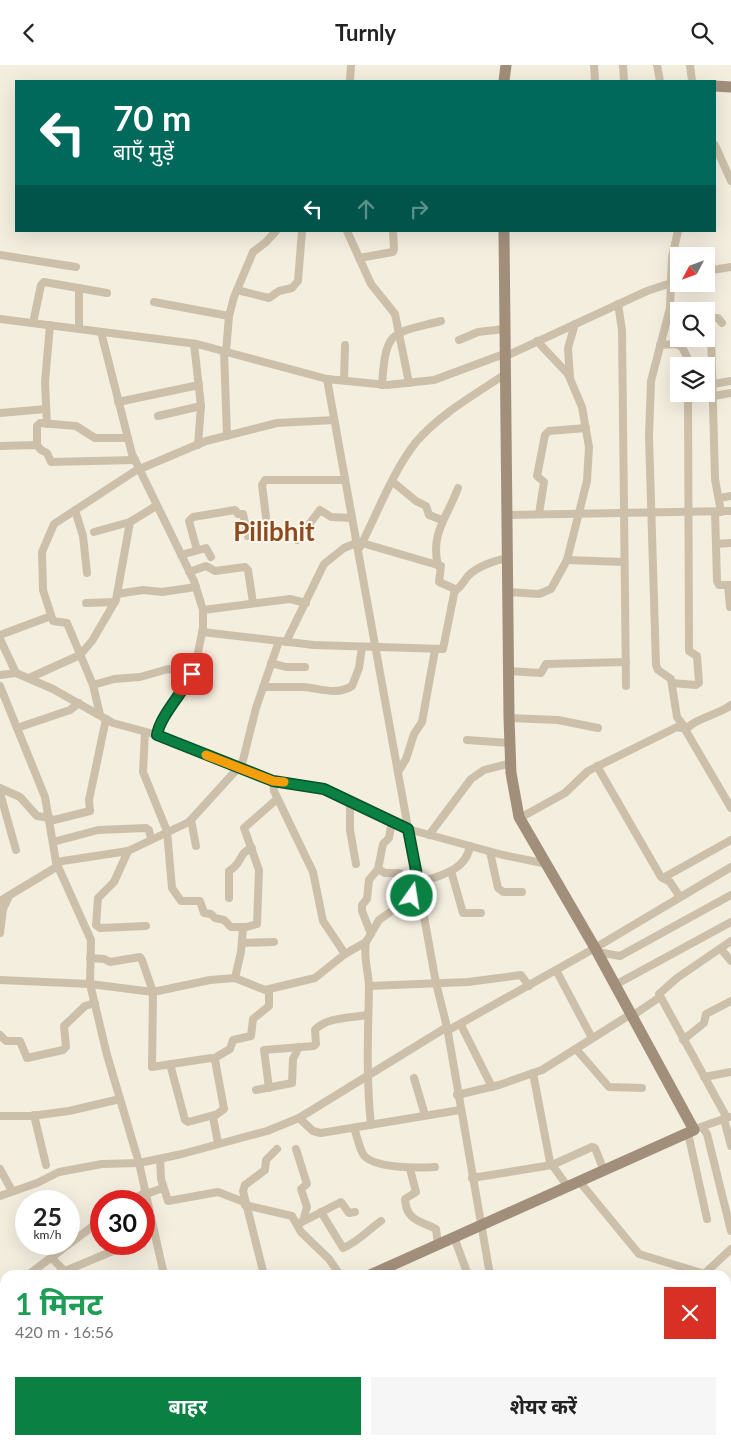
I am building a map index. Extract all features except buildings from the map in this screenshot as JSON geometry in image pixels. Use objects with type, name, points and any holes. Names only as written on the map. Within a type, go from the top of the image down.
[{"type":"main road","points":[[504,80],[506,65]]},
{"type":"main road","points":[[716,86],[731,87]]},
{"type":"main road","points":[[381,1270],[695,1130],[596,950],[520,818],[511,763],[509,718],[504,232]]},
{"type":"street","points":[[350,80],[351,65]]},
{"type":"street","points":[[594,65],[594,80]]},
{"type":"street","points":[[623,65],[624,80]]},
{"type":"street","points":[[657,65],[660,80]]},
{"type":"street","points":[[690,65],[692,80]]},
{"type":"street","points":[[716,147],[731,181]]},
{"type":"street","points":[[716,168],[724,164]]},
{"type":"street","points":[[227,436],[225,352],[229,314],[253,252],[275,232]]},
{"type":"street","points":[[237,290],[269,298],[279,291],[295,286],[298,281],[302,232]]},
{"type":"street","points":[[347,232],[370,284],[394,312],[409,383]]},
{"type":"street","points":[[359,258],[394,251],[393,232]]},
{"type":"street","points":[[674,247],[678,232]]},
{"type":"street","points":[[0,255],[76,267]]},
{"type":"street","points":[[715,270],[731,267]]},
{"type":"street","points":[[0,319],[194,344],[326,379],[382,385],[434,380],[504,356],[670,282]]},
{"type":"street","points":[[33,323],[42,283],[106,293]]},
{"type":"street","points":[[79,329],[80,288]]},
{"type":"street","points":[[154,302],[229,314]]},
{"type":"street","points":[[618,304],[622,330],[626,686]]},
{"type":"street","points":[[670,308],[651,381],[649,436],[656,665],[672,683],[677,717],[686,729],[731,808]]},
{"type":"street","points":[[715,318],[718,318],[722,323]]},
{"type":"street","points":[[382,385],[386,348],[389,341],[399,331],[441,321]]},
{"type":"street","points":[[570,379],[568,348],[575,323]]},
{"type":"street","points":[[47,424],[45,382],[50,325]]},
{"type":"street","points":[[459,340],[478,332],[504,329]]},
{"type":"street","points":[[101,332],[118,402],[135,460],[190,572],[203,610],[198,660],[180,697],[161,721],[157,735]]},
{"type":"street","points":[[508,593],[544,593],[553,586],[567,560],[588,470],[586,428],[582,407],[570,379],[560,364],[537,341]]},
{"type":"street","points":[[194,344],[201,406],[198,445]]},
{"type":"street","points":[[344,381],[345,345]]},
{"type":"street","points":[[660,345],[682,347],[687,357]]},
{"type":"street","points":[[359,546],[416,443],[430,428],[504,375]]},
{"type":"street","points":[[326,379],[359,546],[375,648],[436,983],[447,1029],[489,1270]]},
{"type":"street","points":[[715,384],[731,381]]},
{"type":"street","points":[[118,402],[199,385]]},
{"type":"street","points":[[715,396],[731,393]]},
{"type":"street","points":[[672,683],[696,685],[699,683],[698,656],[689,651],[688,402]]},
{"type":"street","points":[[714,402],[715,479],[720,498],[716,544],[717,584],[729,585],[730,607]]},
{"type":"street","points":[[158,416],[201,406]]},
{"type":"street","points":[[0,413],[46,409]]},
{"type":"street","points":[[0,788],[20,797],[37,816],[50,820],[90,811],[89,800],[103,717],[93,685],[67,623],[55,623],[51,617],[43,590],[42,552],[54,524],[139,469],[198,445],[277,423],[334,420]]},
{"type":"street","points":[[128,438],[95,438],[76,426],[40,423],[37,426],[37,445],[40,450],[47,453],[51,462],[135,460]]},
{"type":"street","points":[[539,514],[544,483],[537,476],[545,435],[549,431],[586,428]]},
{"type":"street","points":[[0,446],[37,445]]},
{"type":"street","points":[[266,517],[263,481],[345,480]]},
{"type":"street","points":[[393,482],[416,501],[426,506],[430,516],[442,520]]},
{"type":"street","points":[[202,633],[375,648],[435,651],[443,649],[455,591],[454,587],[439,582],[442,569],[438,565],[435,544],[442,520],[451,508],[458,489]]},
{"type":"street","points":[[720,498],[731,496]]},
{"type":"street","points":[[94,532],[130,522],[156,506]]},
{"type":"street","points":[[75,510],[84,541],[87,573]]},
{"type":"street","points":[[198,550],[189,521],[194,517],[235,510],[238,514],[243,515],[248,536]]},
{"type":"street","points":[[298,540],[320,511],[335,518],[352,518]]},
{"type":"street","points":[[506,515],[731,511]]},
{"type":"street","points":[[29,678],[80,655],[92,641],[116,598],[130,522]]},
{"type":"street","points":[[716,544],[731,543]]},
{"type":"street","points":[[0,901],[57,864],[128,851],[191,820],[240,768],[263,687],[282,641],[306,603],[324,564],[344,548],[359,546],[438,565]]},
{"type":"street","points":[[181,555],[206,548],[211,557]]},
{"type":"street","points":[[455,591],[463,585],[470,575],[494,560],[507,559]]},
{"type":"street","points":[[567,560],[624,562]]},
{"type":"street","points":[[190,572],[206,566],[215,571],[245,567],[248,570],[253,603]]},
{"type":"street","points":[[86,603],[116,598],[143,589],[162,592],[196,587]]},
{"type":"street","points":[[203,610],[296,599],[306,603]]},
{"type":"street","points":[[16,673],[0,637],[51,617]]},
{"type":"street","points":[[263,687],[303,687],[317,690],[347,689],[352,686],[360,668],[362,647]]},
{"type":"street","points":[[398,772],[406,759],[414,734],[422,722],[435,651]]},
{"type":"street","points":[[509,671],[541,673],[546,664],[626,662]]},
{"type":"street","points":[[272,663],[286,667],[305,667]]},
{"type":"street","points":[[93,685],[114,679],[140,677],[168,669],[192,674]]},
{"type":"street","points":[[0,675],[16,673],[29,678],[103,717],[157,735],[273,781],[324,789],[408,829],[490,852],[547,863]]},
{"type":"street","points":[[0,686],[45,797],[57,864],[91,940],[90,984],[145,1190]]},
{"type":"street","points":[[17,728],[70,710],[79,703]]},
{"type":"street","points":[[686,729],[690,724],[722,712],[731,705]]},
{"type":"street","points":[[509,718],[566,721],[598,728]]},
{"type":"street","points":[[520,818],[565,793],[585,773],[675,728],[686,729]]},
{"type":"street","points":[[145,732],[143,772],[167,831],[171,885],[179,899],[199,901],[204,913],[224,920],[230,926],[244,927],[257,924],[260,875],[245,832],[245,825],[277,799]]},
{"type":"street","points":[[466,740],[510,743]]},
{"type":"street","points":[[429,835],[471,779],[484,770],[511,763]]},
{"type":"street","points":[[597,767],[663,878],[670,882],[680,897]]},
{"type":"street","points":[[273,781],[277,799],[313,872],[323,921],[345,954]]},
{"type":"street","points":[[0,793],[16,850]]},
{"type":"street","points":[[350,801],[350,830],[356,864]]},
{"type":"street","points":[[191,820],[196,846]]},
{"type":"street","points":[[371,934],[361,908],[362,902],[367,899],[369,880],[378,869],[383,844],[388,838],[392,821]]},
{"type":"street","points":[[53,842],[96,830],[146,828],[149,830],[151,839]]},
{"type":"street","points":[[663,878],[731,840]]},
{"type":"street","points":[[371,1125],[366,1078],[369,986],[364,955],[366,942],[379,920],[412,896],[419,887],[451,871],[466,858],[470,846]]},
{"type":"street","points":[[229,898],[229,871],[236,868],[244,852],[252,848]]},
{"type":"street","points":[[128,851],[114,882],[98,898],[96,925],[100,928],[146,926]]},
{"type":"street","points":[[490,852],[498,889],[503,892],[522,892]]},
{"type":"street","points":[[0,1196],[37,1183],[58,1172],[102,1164],[139,1163],[160,1159],[267,1131],[299,1118],[447,1029],[460,1025],[556,970],[596,950],[731,867]]},
{"type":"street","points":[[378,869],[385,873],[400,873],[412,896]]},
{"type":"street","points":[[451,871],[463,913],[481,913]]},
{"type":"street","points":[[0,933],[3,909],[9,895]]},
{"type":"street","points":[[596,950],[620,956],[731,895]]},
{"type":"street","points":[[615,985],[731,922]]},
{"type":"street","points":[[235,978],[244,927]]},
{"type":"street","points":[[731,941],[660,991],[660,997],[727,1117],[731,1146]]},
{"type":"street","points":[[242,943],[274,942]]},
{"type":"street","points":[[0,980],[90,984],[153,992],[210,980],[235,978],[268,990],[315,978],[345,954],[366,942]]},
{"type":"street","points":[[721,949],[731,961]]},
{"type":"street","points":[[90,958],[104,959],[110,962],[140,957],[153,992],[152,1066],[213,1059],[230,1049],[233,1040],[251,1036],[253,1019],[269,1006],[268,990]]},
{"type":"street","points":[[556,970],[592,1039]]},
{"type":"street","points":[[369,986],[468,983],[521,975],[529,986]]},
{"type":"street","points":[[457,1095],[492,1087],[533,1073],[660,997]]},
{"type":"street","points":[[683,1040],[704,1023],[706,1014],[731,1001]]},
{"type":"street","points":[[0,1035],[6,1041],[20,1041],[27,1058],[63,1050],[66,1047],[64,1026],[85,1005],[95,1003]]},
{"type":"street","points":[[269,1088],[264,1050],[315,1045],[315,1030],[325,1023],[367,1015]]},
{"type":"street","points":[[460,1025],[492,1087]]},
{"type":"street","points":[[256,1090],[292,1083],[293,1059],[299,1047]]},
{"type":"street","points":[[576,1049],[609,1087],[642,1088]]},
{"type":"street","points":[[170,1064],[185,1120],[188,1122],[214,1115],[224,1109],[213,1059]]},
{"type":"street","points":[[704,1077],[731,1072]]},
{"type":"street","points":[[533,1073],[552,1165],[568,1187]]},
{"type":"street","points":[[414,1078],[425,1115]]},
{"type":"street","points":[[0,1116],[34,1115],[77,1109],[120,1099]]},
{"type":"street","points":[[299,1118],[313,1131],[321,1133],[460,1110]]},
{"type":"street","points":[[34,1115],[46,1165]]},
{"type":"street","points":[[214,1115],[218,1143]]},
{"type":"street","points":[[695,1130],[727,1117]]},
{"type":"street","points":[[354,1128],[364,1157],[393,1167],[410,1169],[435,1167]]},
{"type":"street","points":[[695,1130],[707,1219]]},
{"type":"street","points":[[695,1130],[707,1134],[731,1231]]},
{"type":"street","points":[[472,1179],[552,1165],[593,1147],[604,1171]]},
{"type":"street","points":[[263,1270],[245,1203],[244,1186],[265,1170],[266,1160],[277,1149]]},
{"type":"street","points":[[296,1149],[307,1184],[301,1189],[306,1207],[300,1223]]},
{"type":"street","points":[[160,1159],[163,1188],[166,1199],[170,1202],[218,1192],[245,1203],[290,1215],[300,1223],[305,1236],[331,1261],[337,1270]]},
{"type":"street","points":[[0,1169],[12,1191]]},
{"type":"street","points":[[410,1169],[416,1192],[405,1199],[405,1203],[415,1221],[436,1229],[438,1244]]},
{"type":"street","points":[[579,1181],[639,1254],[691,1270]]},
{"type":"street","points":[[155,1190],[163,1188]]},
{"type":"street","points":[[300,1223],[341,1202],[349,1213],[355,1211]]},
{"type":"street","points":[[321,1212],[343,1248],[360,1239],[362,1234],[381,1221]]},
{"type":"street","points":[[35,1270],[90,1229]]},
{"type":"street","points":[[454,1237],[466,1270]]},
{"type":"street","points":[[155,1240],[163,1270]]},
{"type":"street","points":[[709,1270],[731,1249]]},
{"type":"street","points":[[73,1270],[105,1255]]},
{"type":"street","points":[[52,1258],[63,1270]]},
{"type":"street","points":[[720,1261],[731,1259]]},
{"type":"slow traffic","points":[[206,755],[273,781],[284,782]]},
{"type":"district","name":"Pilibhit","points":[[274,532]]},
{"type":"route","points":[[192,674],[180,697],[161,721],[157,735],[273,781],[324,789],[408,829],[420,891],[412,896]]}]
